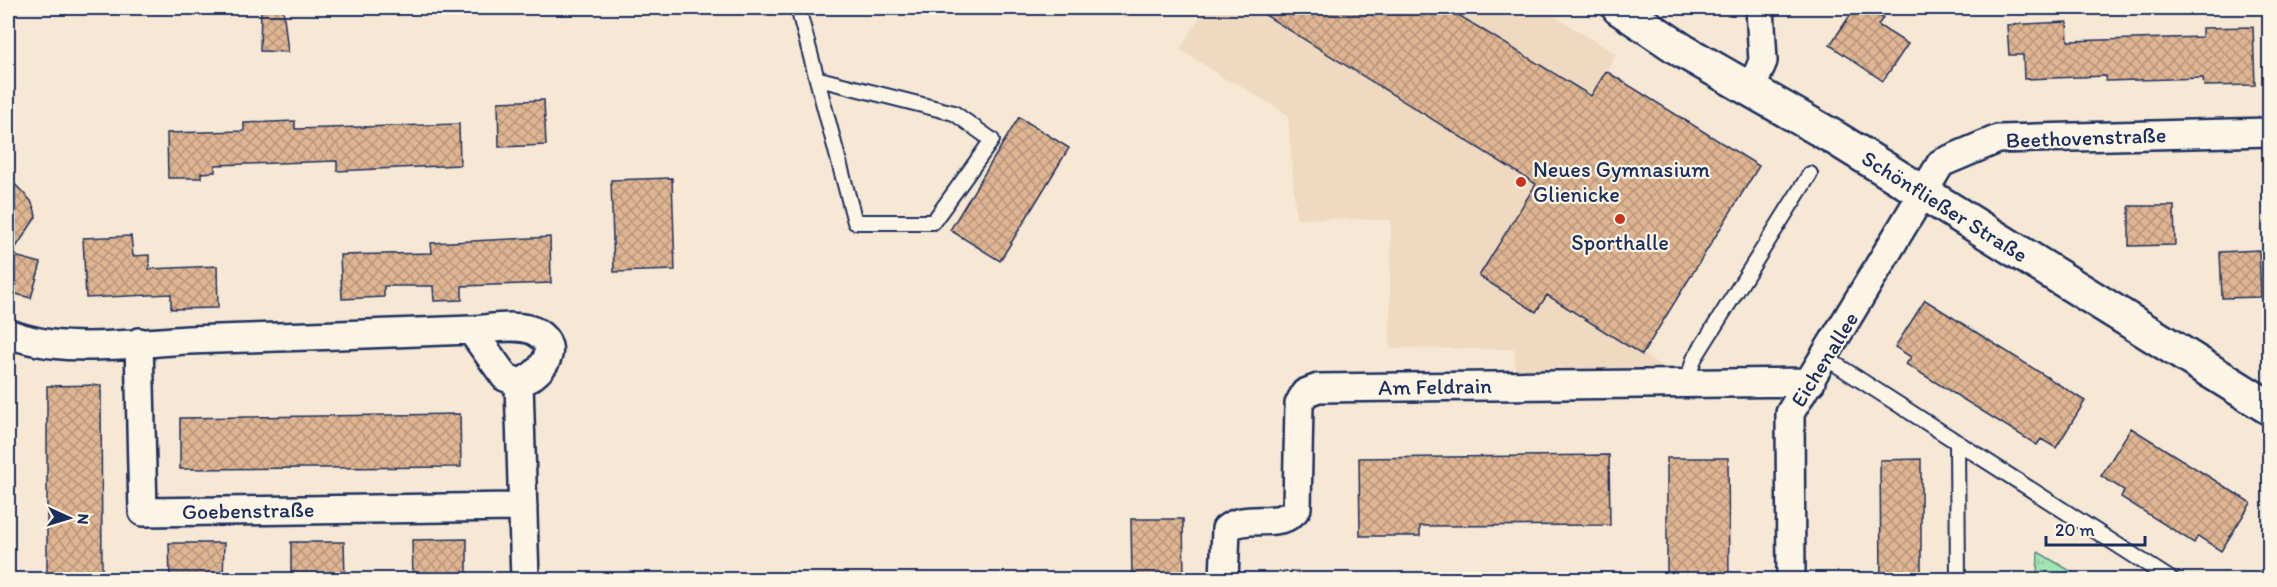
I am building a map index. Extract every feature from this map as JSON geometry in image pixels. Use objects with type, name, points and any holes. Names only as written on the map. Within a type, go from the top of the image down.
[{"type":"main road","name":"Schönfließer Straße","points":[[1619,8],[1683,51],[1924,192],[2270,408]]},
{"type":"street","points":[[1751,90],[1763,61],[1760,8]]},
{"type":"street","name":"Beethovenstraße","points":[[1924,192],[1941,163],[1998,139],[2270,132]]},
{"type":"street","name":"Eichenallee","points":[[1791,579],[1790,413],[1826,358],[1924,192]]},
{"type":"street","points":[[8,333],[30,342],[57,345],[522,328],[536,332],[545,341],[548,354],[544,368],[533,378],[519,383],[505,377],[471,330]]},
{"type":"street","name":"Goebenstraße","points":[[139,342],[143,512],[523,507]]},
{"type":"street","name":"Am Feldrain","points":[[1224,579],[1226,529],[1233,523],[1274,520],[1292,515],[1297,508],[1299,404],[1305,393],[1318,388],[1811,382]]},
{"type":"street","points":[[519,383],[525,579]]},
{"type":"lane","points":[[798,8],[855,222],[933,222],[992,140],[954,113],[819,80]]},
{"type":"lane","points":[[1687,382],[1694,359],[1810,174]]},
{"type":"lane","points":[[1826,358],[2172,579]]},
{"type":"lane","points":[[1957,442],[1958,579]]},
{"type":"shaded area","name":"Neues Gymnasium Glienicke","points":[[1206,8],[1541,8],[1616,54],[1606,72],[1759,166],[1643,354],[1665,369],[1515,370],[1515,349],[1390,348],[1391,220],[1296,218],[1288,115],[1236,83],[1230,82],[1180,49]]},
{"type":"green space","points":[[2038,552],[2084,579],[2037,579]]},
{"type":"building","points":[[261,8],[283,8],[288,52],[260,51]]},
{"type":"building","name":"Sporthalle","points":[[1254,8],[1447,8],[1591,96],[1606,71],[1759,166],[1642,355],[1547,295],[1536,312],[1479,276],[1536,184]]},
{"type":"building","points":[[1855,8],[1867,8],[1883,18],[1878,25],[1908,44],[1883,81],[1830,45]]},
{"type":"building","points":[[2067,22],[2068,41],[2202,37],[2202,28],[2253,27],[2255,85],[2204,86],[2203,78],[2106,81],[2106,76],[2024,79],[2023,55],[2009,55],[2007,25]]},
{"type":"building","points":[[544,100],[546,145],[499,147],[498,102]]},
{"type":"building","points":[[1019,117],[1069,148],[1000,261],[950,230]]},
{"type":"building","points":[[295,121],[295,129],[459,124],[460,165],[337,171],[337,161],[215,165],[215,172],[201,173],[201,178],[168,178],[167,133],[244,131],[244,123]]},
{"type":"building","points":[[8,177],[31,201],[35,211],[36,217],[11,255],[41,263],[31,298],[8,292]]},
{"type":"building","points":[[672,178],[675,270],[614,272],[611,180]]},
{"type":"building","points":[[2129,206],[2174,206],[2175,245],[2129,246]]},
{"type":"building","points":[[131,236],[133,256],[149,255],[149,269],[217,266],[218,308],[171,309],[171,294],[86,298],[83,238]]},
{"type":"building","points":[[550,237],[551,283],[462,286],[462,300],[434,301],[433,286],[384,286],[384,297],[342,299],[340,255],[432,253],[431,243]]},
{"type":"building","points":[[2259,250],[2261,297],[2222,298],[2220,252]]},
{"type":"building","points":[[1925,300],[2085,401],[2056,448],[2041,439],[2037,445],[1906,364],[1911,357],[1895,347]]},
{"type":"building","points":[[101,385],[102,579],[47,579],[47,386]]},
{"type":"building","points":[[460,414],[461,467],[180,469],[180,418]]},
{"type":"building","points":[[2131,428],[2251,503],[2221,551],[2198,536],[2194,543],[2121,497],[2124,490],[2101,476]]},
{"type":"building","points":[[1609,455],[1610,525],[1420,526],[1420,536],[1360,536],[1359,458]]},
{"type":"building","points":[[1667,458],[1728,458],[1729,579],[1667,579]]},
{"type":"building","points":[[1921,459],[1921,579],[1881,579],[1880,460]]},
{"type":"building","points":[[1131,519],[1183,519],[1184,579],[1132,579]]},
{"type":"building","points":[[467,539],[467,579],[413,579],[412,540]]},
{"type":"building","points":[[291,542],[344,542],[345,579],[291,579]]},
{"type":"building","points":[[169,543],[224,543],[223,579],[170,579]]},
{"type":"place","name":"Neues Gymnasium Glienicke","points":[[1521,182]]},
{"type":"place","name":"Sporthalle","points":[[1620,219]]}]
